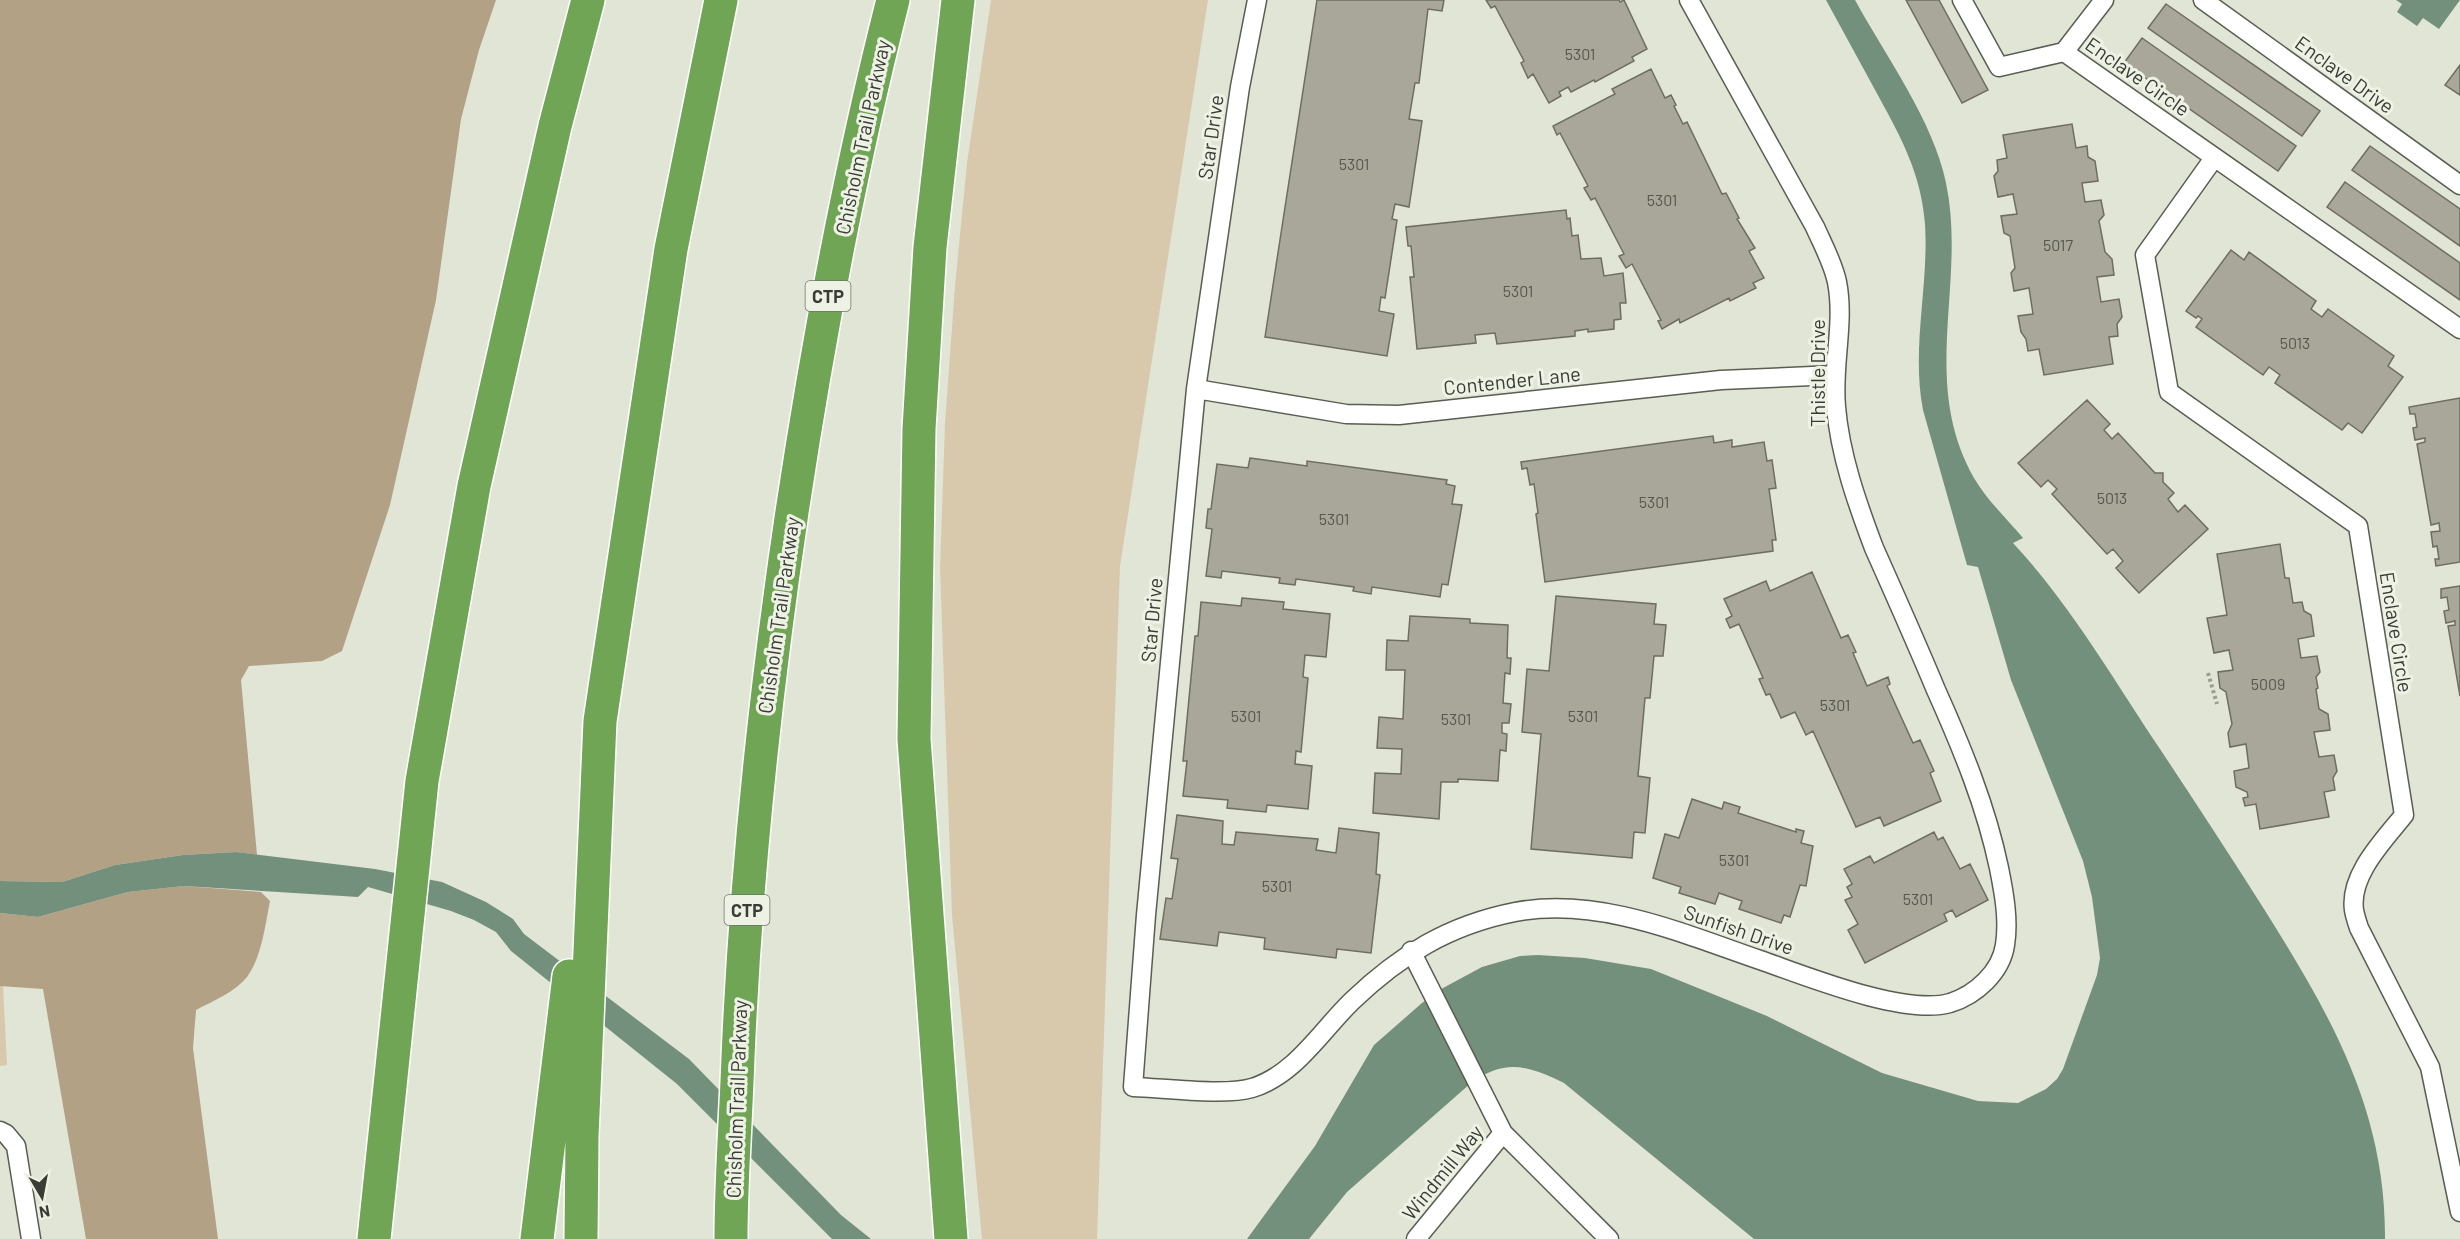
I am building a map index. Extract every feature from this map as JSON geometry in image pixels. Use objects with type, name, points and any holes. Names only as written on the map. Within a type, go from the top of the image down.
[{"type":"highway","points":[[374,1239],[422,781],[474,486],[555,126],[588,0]]},
{"type":"highway","points":[[537,1239],[600,721],[634,492],[671,249],[721,0]]},
{"type":"highway","name":"Chisholm Trail Parkway","points":[[732,1235],[741,976],[757,780],[780,596],[814,370],[856,156],[893,0]]},
{"type":"highway","points":[[951,1239],[914,739],[917,485],[930,248],[958,0]]},
{"type":"highway","points":[[581,1239],[582,1136],[600,721]]},
{"type":"lane","name":"Star Drive","points":[[1257,0],[1240,87],[1196,389],[1147,903],[1133,1087],[1226,1091],[1250,1089],[1270,1081],[1288,1067]]},
{"type":"lane","name":"Thistle Drive","points":[[1689,0],[1815,227],[1830,260],[1837,283],[1838,302],[1835,375],[1838,432],[1862,516],[1966,757]]},
{"type":"lane","name":"Enclave Circle","points":[[1962,0],[1999,67],[2064,52],[2460,329]]},
{"type":"lane","points":[[2064,52],[2104,0]]},
{"type":"lane","name":"Enclave Drive","points":[[2203,0],[2460,185]]},
{"type":"lane","name":"Enclave Circle","points":[[2214,158],[2145,255],[2169,392],[2358,526],[2404,815],[2362,872],[2355,892],[2354,908],[2359,928],[2430,1067],[2459,1204]]},
{"type":"lane","name":"Contender Lane","points":[[1196,389],[1346,414],[1399,416],[1720,380],[1835,375]]},
{"type":"lane","name":"Sunfish Drive","points":[[1288,1067],[1308,1049],[1350,1003],[1411,951],[1447,932],[1485,920],[1518,912],[1553,908],[1634,919],[1679,932],[1857,994],[1926,1006],[1949,1003],[1969,994],[1988,979],[2001,961],[2005,944],[2006,921],[1994,845],[1966,757]]},
{"type":"lane","points":[[1411,951],[1503,1133],[1609,1239]]},
{"type":"lane","points":[[0,1131],[6,1134],[15,1146],[32,1239]]},
{"type":"lane","name":"Windmill Way","points":[[1416,1239],[1503,1133]]},
{"type":"path","points":[[2208,673],[2217,704]]},
{"type":"shaded area","points":[[0,0],[496,0],[479,50],[461,119],[436,300],[390,505],[342,651],[322,661],[249,666],[241,680],[257,855],[236,852],[183,855],[115,865],[62,882],[0,881]]},
{"type":"shaded area","points":[[991,0],[1208,0],[1120,566],[1097,1239],[982,1239],[952,915],[940,568],[945,423],[967,163]]},
{"type":"shaded area","points":[[1826,0],[1855,0],[1920,113],[1940,160],[1951,220],[1952,258],[1947,332],[1949,405],[1958,442],[1974,478],[2023,538],[2013,543],[2054,591],[2091,643],[2238,869],[2311,987],[2350,1065],[2365,1106],[2376,1148],[2383,1192],[2385,1239],[1754,1239],[1564,1083],[1539,1072],[1517,1067],[1495,1070],[1471,1083],[1347,1192],[1309,1239],[1247,1239],[1315,1146],[1374,1045],[1422,1003],[1443,988],[1482,967],[1520,956],[1585,958],[1651,969],[1767,1016],[1882,1073],[1978,1101],[2018,1103],[2046,1089],[2057,1079],[2063,1069],[2097,975],[2100,958],[2092,897],[2083,861],[2011,680],[1978,567],[1967,565],[1923,410],[1919,340],[1926,247],[1923,205],[1914,170],[1900,137]]},
{"type":"shaded area","points":[[2396,0],[2460,0],[2439,29],[2423,18],[2417,26],[2397,12],[2402,4]]},
{"type":"shaded area","points":[[236,852],[375,869],[442,882],[486,902],[513,919],[524,934],[689,1059],[841,1215],[871,1239],[832,1239],[677,1084],[511,951],[496,932],[451,911],[368,887],[358,897],[184,886],[128,892],[38,917],[0,913],[0,881],[62,882],[115,865],[183,855]]},
{"type":"shaded area","points":[[184,886],[261,892],[270,901],[260,950],[247,977],[230,992],[196,1010],[193,1048],[218,1239],[86,1239],[43,989],[0,986],[0,913],[38,917],[128,892]]},
{"type":"shaded area","points":[[0,986],[3,986],[7,1065],[0,1066]]},
{"type":"building","points":[[1317,0],[1444,0],[1442,11],[1428,9],[1419,83],[1415,83],[1409,119],[1422,121],[1409,207],[1395,204],[1392,219],[1397,220],[1385,298],[1381,297],[1379,311],[1394,314],[1387,356],[1265,337]]},
{"type":"building","points":[[1486,0],[1619,0],[1620,2],[1624,0],[1647,49],[1632,57],[1634,61],[1595,82],[1594,80],[1571,92],[1568,87],[1559,92],[1561,96],[1549,103],[1533,74],[1528,78],[1521,63],[1524,61],[1495,6],[1491,8]]},
{"type":"building","points":[[1906,0],[1939,0],[1988,90],[1962,103]]},
{"type":"building","points":[[2166,4],[2320,111],[2302,136],[2148,28]]},
{"type":"building","points":[[2142,38],[2296,146],[2278,171],[2124,63]]},
{"type":"building","points":[[2460,65],[2460,95],[2445,85]]},
{"type":"building","points":[[1651,69],[1665,98],[1671,95],[1683,124],[1687,122],[1722,194],[1726,193],[1739,218],[1737,219],[1755,248],[1749,251],[1764,278],[1753,283],[1756,288],[1730,301],[1729,298],[1680,323],[1679,319],[1662,329],[1658,321],[1661,320],[1632,264],[1626,268],[1619,256],[1624,254],[1595,198],[1591,200],[1584,188],[1588,186],[1560,133],[1557,135],[1553,126],[1615,94],[1612,89]]},
{"type":"building","points":[[2072,124],[2076,148],[2087,146],[2088,157],[2095,161],[2098,181],[2082,183],[2085,202],[2101,200],[2104,215],[2099,221],[2105,252],[2112,259],[2114,275],[2097,277],[2101,302],[2119,299],[2122,317],[2117,324],[2118,336],[2109,337],[2113,364],[2044,375],[2039,349],[2028,351],[2018,316],[2033,314],[2029,288],[2014,291],[2011,273],[2015,268],[2010,236],[2004,233],[2001,216],[2017,214],[2013,194],[1998,197],[1994,176],[1998,171],[1997,160],[2007,158],[2003,135]]},
{"type":"building","points":[[2370,146],[2460,209],[2460,246],[2352,170]]},
{"type":"building","points":[[2345,182],[2460,263],[2460,300],[2327,207]]},
{"type":"building","points":[[1566,210],[1567,219],[1570,218],[1572,236],[1578,235],[1581,259],[1601,258],[1604,276],[1623,273],[1626,303],[1620,303],[1621,319],[1614,320],[1614,329],[1588,332],[1588,329],[1575,331],[1575,336],[1497,344],[1495,333],[1475,335],[1476,343],[1417,349],[1410,277],[1414,277],[1411,246],[1408,246],[1406,227]]},
{"type":"building","points":[[2231,250],[2244,260],[2249,252],[2316,301],[2311,309],[2322,317],[2328,309],[2394,356],[2388,366],[2403,377],[2362,433],[2348,423],[2342,430],[2275,383],[2280,375],[2269,367],[2263,375],[2196,327],[2202,319],[2186,311]]},
{"type":"building","points":[[2460,398],[2460,562],[2436,566],[2435,559],[2439,559],[2437,546],[2433,547],[2431,532],[2440,531],[2439,523],[2431,525],[2417,444],[2425,442],[2425,438],[2415,440],[2413,428],[2417,427],[2415,414],[2410,414],[2409,407]]},
{"type":"building","points":[[2087,400],[2110,424],[2104,430],[2112,439],[2118,433],[2155,473],[2163,473],[2163,482],[2174,493],[2168,499],[2178,512],[2185,505],[2208,529],[2139,593],[2116,568],[2123,561],[2113,549],[2107,554],[2052,494],[2057,489],[2048,480],[2041,487],[2018,463]]},
{"type":"building","points":[[1713,436],[1714,443],[1732,440],[1732,447],[1764,442],[1767,461],[1772,460],[1776,488],[1769,489],[1776,540],[1772,540],[1773,551],[1545,582],[1534,484],[1530,485],[1527,468],[1522,469],[1521,462]]},
{"type":"building","points":[[1250,458],[1307,466],[1307,461],[1447,480],[1446,484],[1455,486],[1452,504],[1462,505],[1448,585],[1442,584],[1440,597],[1372,587],[1371,594],[1353,591],[1354,587],[1296,579],[1295,585],[1279,583],[1280,578],[1222,571],[1221,578],[1206,576],[1212,529],[1206,528],[1217,464],[1248,468]]},
{"type":"building","points":[[2280,544],[2285,578],[2289,578],[2293,603],[2302,602],[2304,611],[2311,615],[2314,636],[2298,639],[2301,658],[2317,656],[2320,672],[2316,677],[2319,709],[2328,714],[2330,730],[2314,732],[2319,757],[2334,755],[2337,771],[2333,778],[2335,790],[2324,792],[2329,817],[2260,829],[2256,804],[2245,806],[2243,798],[2248,797],[2247,792],[2236,787],[2234,771],[2249,768],[2246,744],[2230,747],[2228,733],[2232,724],[2226,692],[2220,688],[2218,672],[2233,670],[2229,650],[2214,653],[2207,618],[2227,615],[2217,554]]},
{"type":"building","points":[[1812,572],[1841,638],[1848,635],[1867,686],[1888,677],[1890,684],[1887,686],[1913,743],[1920,740],[1934,771],[1930,773],[1941,801],[1884,826],[1880,817],[1856,827],[1813,731],[1806,735],[1795,712],[1781,718],[1770,694],[1766,695],[1759,679],[1763,678],[1739,624],[1730,628],[1726,619],[1732,616],[1724,599],[1766,581],[1770,591]]},
{"type":"building","points":[[2460,586],[2460,696],[2448,626],[2455,625],[2455,621],[2446,623],[2444,611],[2449,610],[2447,597],[2441,598],[2441,589]]},
{"type":"building","points":[[1556,596],[1656,604],[1654,624],[1666,625],[1663,656],[1654,656],[1650,698],[1645,698],[1638,776],[1650,778],[1645,833],[1634,832],[1632,858],[1531,849],[1541,734],[1522,732],[1527,669],[1549,671]]},
{"type":"building","points":[[1242,598],[1284,602],[1283,609],[1330,614],[1326,657],[1305,655],[1303,677],[1308,678],[1301,752],[1296,751],[1295,764],[1312,766],[1308,809],[1267,805],[1266,812],[1227,808],[1228,800],[1183,796],[1187,761],[1183,761],[1195,636],[1198,636],[1201,602],[1241,606]]},
{"type":"building","points":[[1410,616],[1470,619],[1470,623],[1508,625],[1507,658],[1511,658],[1510,674],[1505,673],[1503,703],[1511,704],[1509,723],[1502,723],[1502,733],[1507,734],[1506,751],[1500,750],[1498,781],[1458,779],[1458,782],[1441,782],[1439,819],[1373,813],[1375,773],[1401,774],[1402,749],[1377,748],[1379,717],[1403,719],[1405,670],[1386,670],[1387,640],[1408,641]]},
{"type":"building","points":[[1692,799],[1722,809],[1724,802],[1740,807],[1738,813],[1796,832],[1796,829],[1804,831],[1801,843],[1813,846],[1806,886],[1800,885],[1790,917],[1784,915],[1781,923],[1739,909],[1742,901],[1719,893],[1715,904],[1679,893],[1681,887],[1653,878],[1665,834],[1679,838]]},
{"type":"building","points":[[1177,815],[1223,821],[1222,844],[1234,845],[1236,832],[1318,839],[1316,850],[1336,853],[1339,828],[1379,833],[1376,874],[1380,875],[1371,953],[1337,949],[1336,958],[1264,949],[1265,938],[1219,932],[1217,946],[1160,939],[1166,898],[1172,899],[1178,859],[1171,858]]},
{"type":"building","points":[[1934,832],[1938,840],[1943,837],[1960,869],[1970,864],[1988,900],[1956,917],[1952,910],[1944,914],[1947,921],[1865,963],[1848,930],[1858,924],[1845,900],[1852,897],[1847,887],[1852,884],[1844,869],[1870,856],[1874,863]]}]
